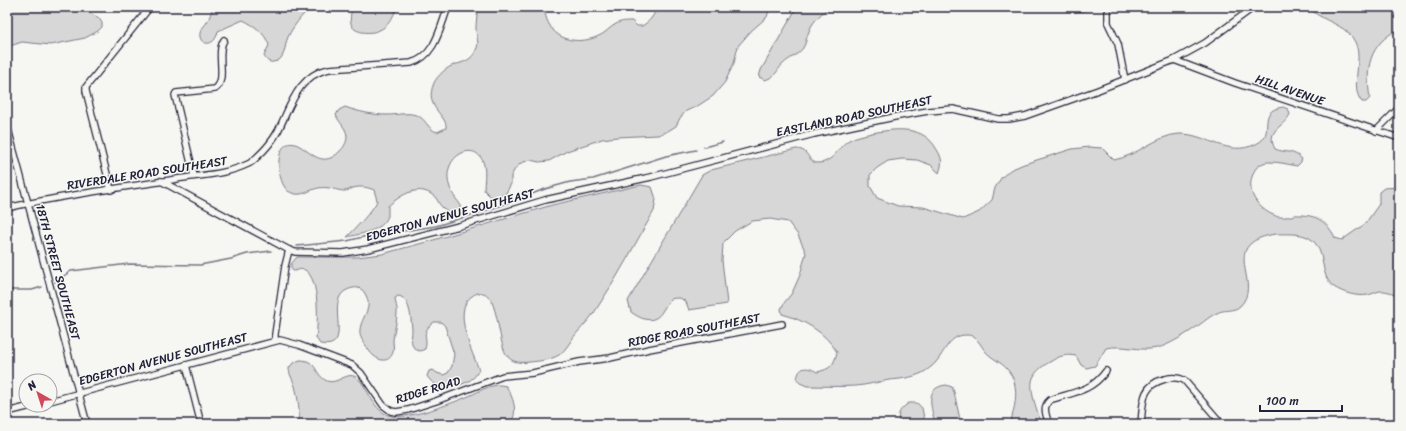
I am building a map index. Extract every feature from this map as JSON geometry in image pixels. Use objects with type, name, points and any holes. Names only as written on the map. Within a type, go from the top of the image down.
[{"type":"street","points":[[111,190],[86,91],[88,84],[150,7]]},
{"type":"street","name":"RIVERDALE ROAD SOUTHEAST","points":[[7,208],[161,181],[227,172],[249,164],[263,151],[277,132],[286,111],[298,91],[310,76],[317,72],[329,69],[411,63],[422,59],[430,52],[434,45],[448,7]]},
{"type":"street","name":"EASTLAND ROAD SOUTHEAST","points":[[628,182],[814,134],[928,111],[953,109],[993,118],[1016,118],[1056,106],[1174,60],[1205,43],[1254,7]]},
{"type":"street","points":[[1108,12],[1108,23],[1118,44],[1125,80]]},
{"type":"street","points":[[194,176],[175,95],[176,93],[217,88],[221,81],[221,50],[224,40]]},
{"type":"street","name":"HILL AVENUE","points":[[1174,60],[1235,83],[1399,138]]},
{"type":"street","points":[[1376,130],[1399,108]]},
{"type":"street","name":"18TH STREET SOUTHEAST","points":[[7,125],[87,424]]},
{"type":"street","points":[[161,181],[289,250],[285,266],[275,340]]},
{"type":"street","name":"EDGERTON AVENUE SOUTHEAST","points":[[289,250],[295,252],[343,253],[368,249],[459,226],[545,200],[628,182]]},
{"type":"street","name":"RIDGE ROAD SOUTHEAST","points":[[610,358],[649,349],[782,324]]},
{"type":"street","name":"EDGERTON AVENUE SOUTHEAST","points":[[58,399],[275,340]]},
{"type":"street","name":"RIDGE ROAD","points":[[275,340],[282,340],[299,345],[352,366],[361,373],[383,405],[391,411],[396,412],[408,410],[436,401],[503,376],[533,373],[579,362],[610,358]]},
{"type":"street","points":[[186,365],[201,424]]},
{"type":"street","points":[[1049,424],[1045,410],[1047,403],[1050,400],[1086,389],[1097,381],[1106,371]]},
{"type":"street","points":[[1141,424],[1143,402],[1146,391],[1154,383],[1167,378],[1175,377],[1184,380],[1222,424]]},
{"type":"street","points":[[7,412],[18,409]]},
{"type":"shaded area","points":[[7,7],[79,7],[99,18],[102,23],[102,27],[85,38],[51,45],[22,42],[7,49]]},
{"type":"shaded area","points":[[213,7],[310,7],[290,33],[284,52],[280,59],[270,62],[264,56],[269,45],[265,36],[255,27],[243,20],[218,31],[214,41],[210,43],[204,42],[200,37],[200,33],[208,20]]},
{"type":"shaded area","points":[[352,7],[397,7],[392,18],[380,30],[375,32],[362,32],[355,29],[351,24],[350,19]]},
{"type":"shaded area","points":[[479,7],[545,7],[547,19],[553,30],[558,35],[570,40],[584,40],[598,36],[614,25],[622,22],[632,21],[637,26],[642,26],[655,13],[657,7],[770,7],[767,17],[751,31],[738,46],[734,63],[725,82],[713,96],[696,107],[686,111],[676,126],[658,135],[602,139],[567,151],[549,161],[539,162],[530,160],[521,163],[511,176],[511,184],[506,193],[496,199],[484,190],[484,165],[479,156],[472,152],[464,152],[456,157],[450,165],[448,176],[451,189],[460,204],[460,210],[455,213],[449,213],[430,193],[424,191],[411,192],[405,194],[388,206],[388,216],[381,225],[370,231],[347,237],[376,203],[377,200],[374,190],[361,187],[345,191],[329,188],[318,188],[299,194],[287,191],[281,180],[279,166],[279,159],[284,147],[288,144],[294,144],[300,146],[318,158],[325,159],[333,157],[345,145],[347,140],[345,130],[336,115],[339,110],[345,107],[361,112],[377,114],[413,114],[419,116],[434,131],[437,132],[446,128],[446,123],[433,105],[431,92],[435,80],[442,72],[451,66],[467,60],[474,53],[478,44],[476,26]]},
{"type":"shaded area","points":[[797,7],[830,7],[814,22],[809,30],[801,51],[783,64],[774,75],[765,80],[759,77],[761,70]]},
{"type":"shaded area","points":[[1059,7],[1094,7],[1072,12],[1063,10]]},
{"type":"shaded area","points":[[1308,7],[1399,7],[1399,29],[1381,42],[1371,58],[1368,77],[1370,98],[1366,102],[1362,102],[1358,96],[1356,81],[1358,57],[1355,42],[1352,37],[1343,29]]},
{"type":"shaded area","points":[[1283,107],[1288,109],[1290,114],[1287,119],[1276,129],[1272,137],[1275,149],[1296,154],[1302,159],[1297,166],[1269,162],[1259,165],[1255,169],[1251,180],[1252,192],[1257,202],[1266,211],[1277,216],[1284,217],[1302,215],[1319,219],[1328,227],[1335,238],[1342,240],[1365,224],[1379,204],[1379,192],[1384,188],[1399,187],[1399,297],[1390,292],[1383,291],[1368,295],[1355,295],[1346,293],[1334,287],[1329,282],[1326,275],[1317,246],[1312,240],[1305,236],[1294,234],[1275,234],[1262,237],[1250,244],[1245,252],[1244,260],[1247,279],[1246,298],[1238,308],[1214,314],[1185,335],[1162,347],[1151,349],[1119,347],[1106,348],[1095,366],[1086,368],[1081,365],[1076,356],[1069,355],[1056,358],[1041,368],[1034,376],[1032,381],[1032,393],[1042,424],[1010,424],[1016,396],[1014,382],[1011,375],[1005,367],[988,354],[978,340],[969,335],[955,338],[951,341],[933,365],[924,372],[914,376],[856,386],[807,386],[800,383],[797,379],[802,369],[807,368],[817,372],[829,368],[835,360],[837,352],[826,338],[806,323],[782,314],[781,309],[792,293],[800,275],[806,253],[798,235],[788,222],[770,219],[752,221],[735,231],[723,243],[722,260],[727,304],[689,310],[686,302],[680,298],[676,298],[670,300],[660,315],[656,318],[648,320],[631,312],[628,301],[702,175],[711,170],[796,149],[804,151],[810,159],[818,163],[828,160],[845,143],[854,138],[889,130],[914,131],[928,139],[940,155],[941,169],[939,173],[931,165],[917,160],[902,159],[888,161],[877,168],[870,175],[870,186],[877,198],[898,206],[923,207],[963,219],[979,212],[992,200],[995,188],[1001,178],[1010,170],[1024,164],[1072,149],[1089,147],[1102,148],[1114,160],[1131,154],[1163,138],[1179,134],[1199,137],[1226,147],[1246,148],[1262,140],[1267,129],[1270,113],[1274,109]]},
{"type":"shaded area","points":[[641,185],[652,187],[656,199],[654,211],[597,309],[564,350],[556,357],[541,361],[513,361],[508,357],[503,348],[492,302],[488,296],[483,293],[477,293],[466,303],[463,311],[463,321],[465,332],[479,370],[473,378],[456,386],[449,387],[436,384],[427,376],[429,371],[433,370],[443,375],[448,373],[452,366],[454,354],[445,326],[441,322],[434,322],[429,326],[425,335],[425,349],[420,351],[414,348],[412,344],[412,329],[409,309],[402,297],[398,296],[395,298],[397,320],[393,340],[393,350],[390,358],[382,360],[374,356],[361,337],[361,325],[368,307],[368,303],[364,292],[358,288],[345,291],[340,297],[338,305],[338,333],[336,340],[330,344],[320,344],[316,338],[317,302],[313,282],[310,275],[304,269],[293,271],[291,268],[291,264],[297,257],[357,257],[382,254],[552,205]]},
{"type":"shaded area","points":[[300,360],[310,362],[320,375],[327,381],[331,382],[349,376],[356,377],[364,386],[375,405],[385,414],[392,416],[420,413],[441,407],[491,386],[506,386],[514,405],[515,410],[513,419],[510,424],[299,424],[297,395],[289,368],[293,363]]},
{"type":"shaded area","points":[[946,385],[952,387],[954,392],[961,424],[935,424],[931,405],[932,394],[934,390]]},
{"type":"shaded area","points":[[909,403],[917,403],[922,408],[925,424],[899,424],[898,417],[900,412],[903,407]]},
{"type":"waterway","points":[[704,147],[723,142]]},
{"type":"waterway","points":[[297,246],[347,241],[379,233],[436,226],[500,206],[545,189],[570,182],[593,179],[666,156],[696,150]]},
{"type":"waterway","points":[[55,282],[71,271],[129,264],[200,265],[231,259],[247,254],[271,251]]},
{"type":"waterway","points":[[7,290],[32,290],[42,287]]}]
